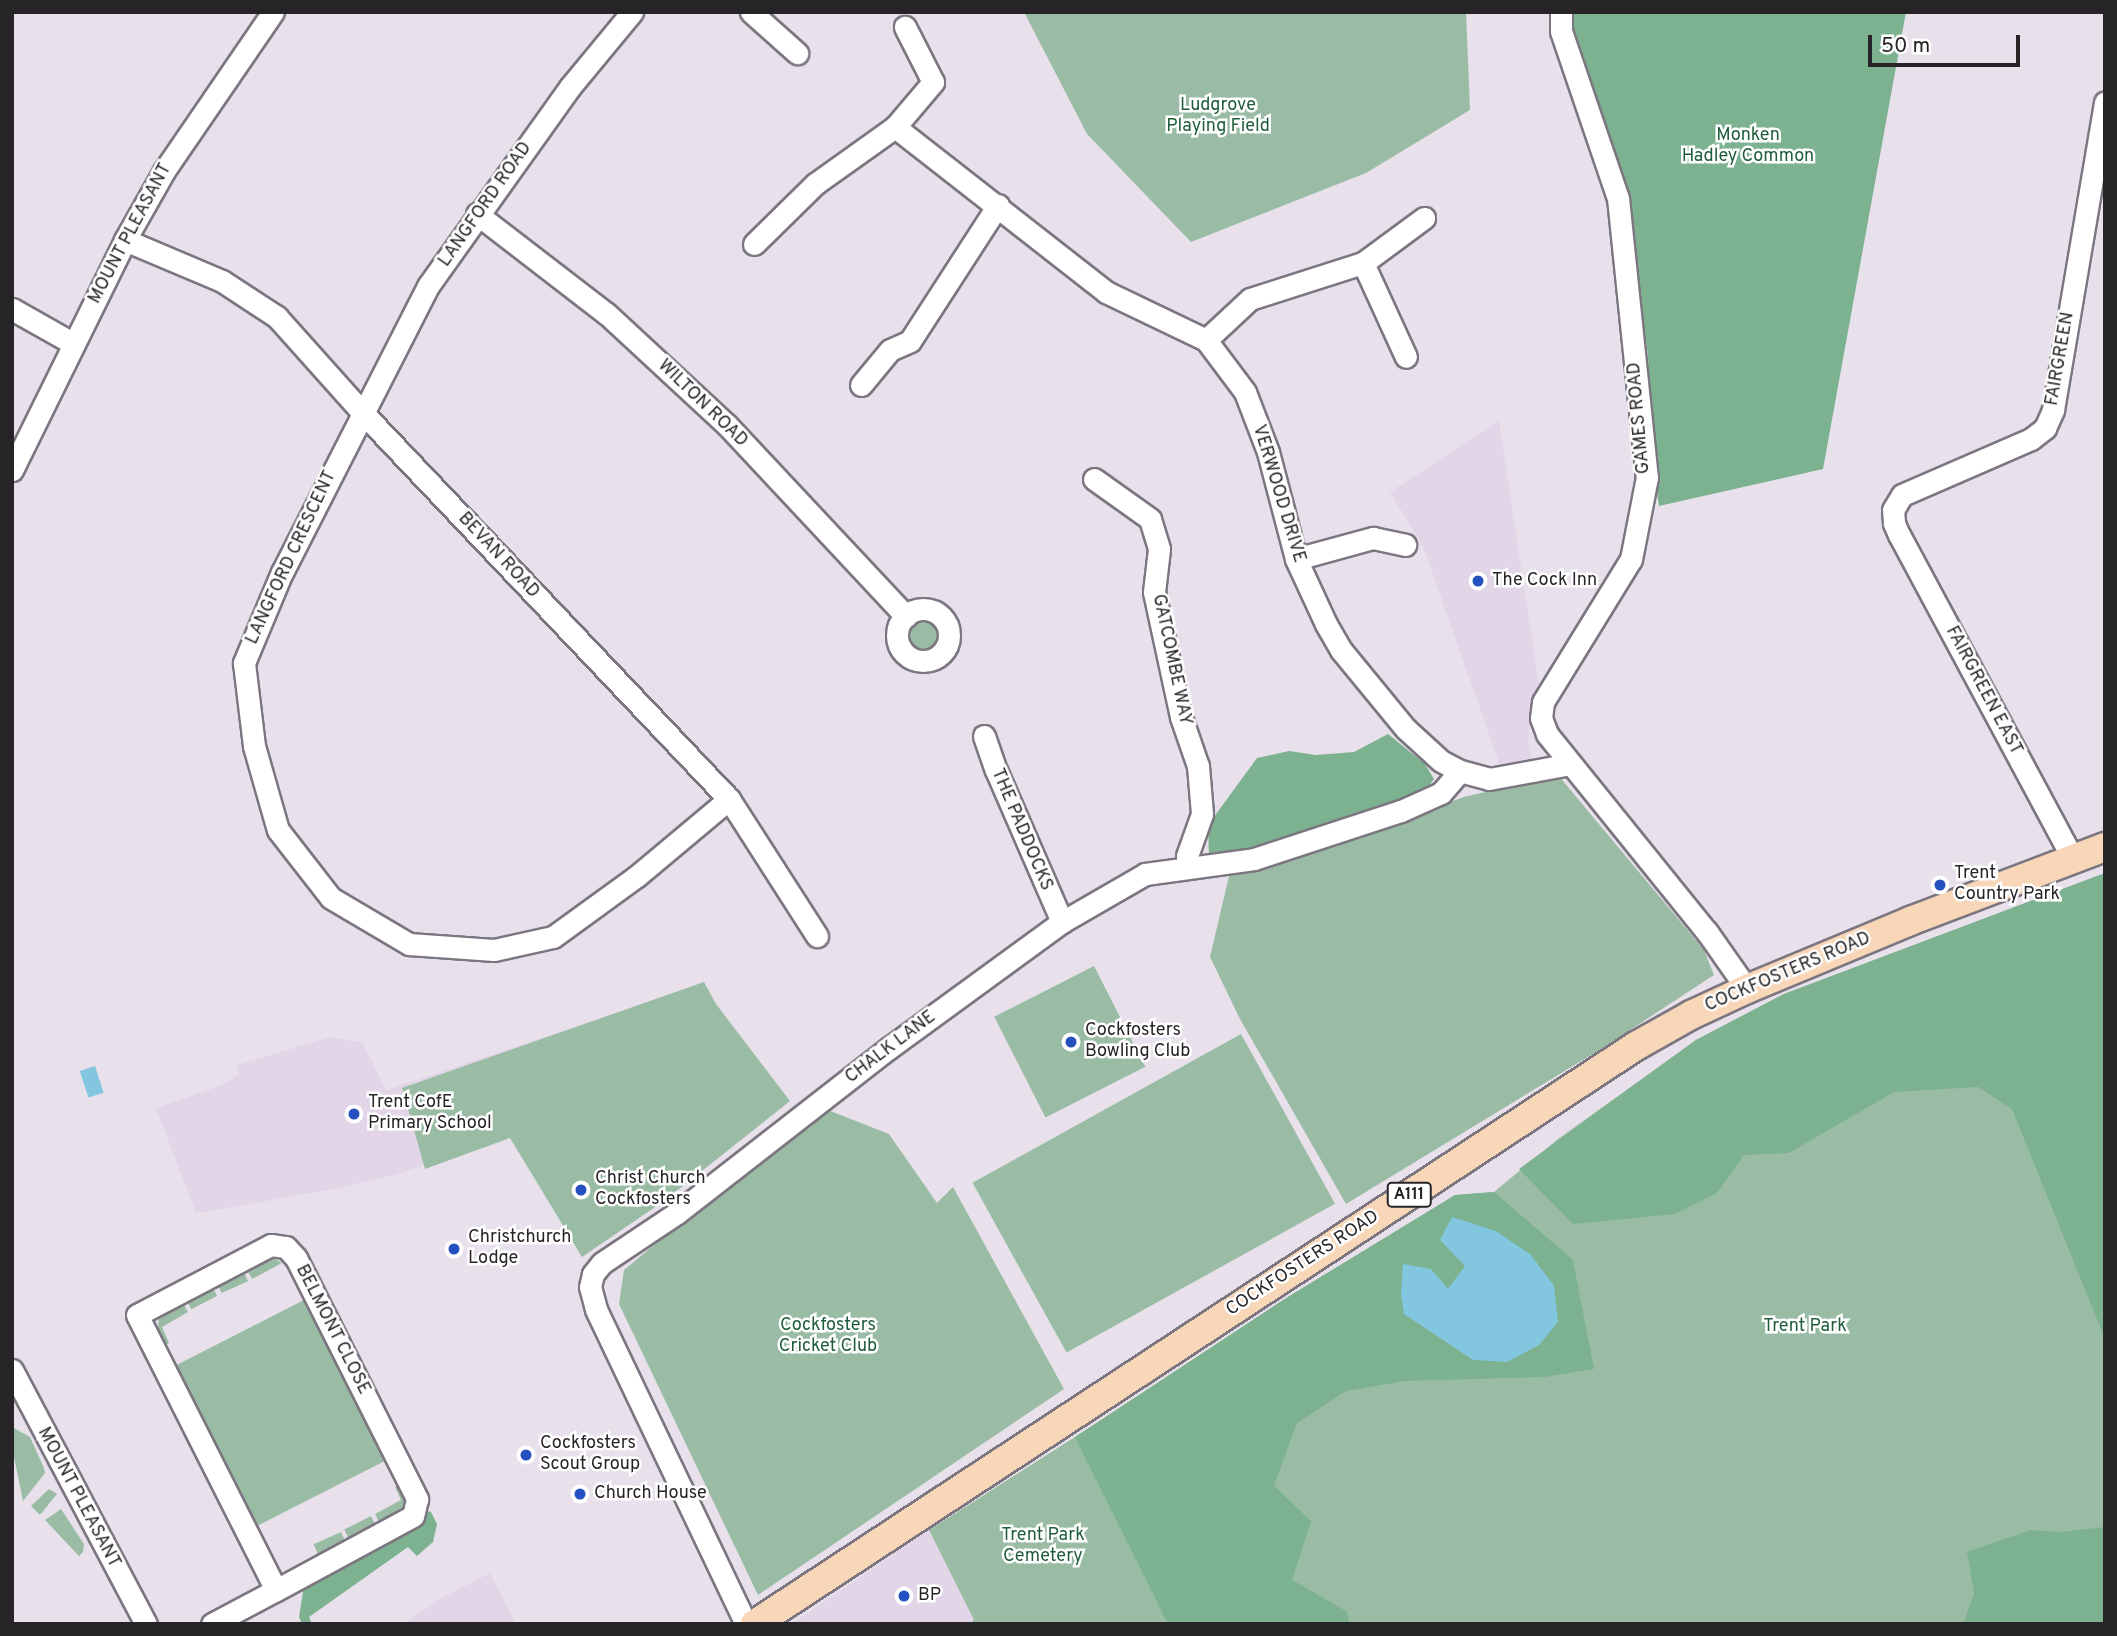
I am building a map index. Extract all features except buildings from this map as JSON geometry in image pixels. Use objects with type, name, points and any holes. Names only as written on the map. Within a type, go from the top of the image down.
[{"type":"main road","name":"COCKFOSTERS ROAD","points":[[755,1624],[899,1527],[1636,1046],[1690,1015],[1747,989],[1910,921],[2105,847]]},
{"type":"street","name":"MOUNT PLEASANT","points":[[12,470],[125,240],[202,111],[273,12]]},
{"type":"street","name":"LANGFORD ROAD","points":[[362,412],[428,286],[570,87],[632,12]]},
{"type":"street","points":[[751,12],[797,53]]},
{"type":"street","name":"GAMES ROAD","points":[[1561,12],[1561,31],[1618,198],[1647,477],[1630,559],[1543,702],[1541,718],[1548,734],[1707,932],[1747,989]]},
{"type":"street","points":[[754,244],[815,184],[895,127],[933,82],[905,27]]},
{"type":"street","name":"FAIRGREEN","points":[[1894,523],[1893,510],[1902,495],[2031,439],[2045,428],[2053,410],[2105,102]]},
{"type":"street","name":"VERWOOD DRIVE","points":[[895,127],[1106,292],[1206,340],[1245,392],[1268,452],[1296,559],[1340,650],[1406,729],[1441,761],[1460,771]]},
{"type":"street","points":[[861,385],[890,350],[910,341],[998,205]]},
{"type":"street","name":"WILTON ROAD","points":[[477,214],[607,314],[727,425],[905,616]]},
{"type":"street","points":[[1206,340],[1250,299],[1363,263],[1424,218]]},
{"type":"street","name":"BEVAN ROAD","points":[[125,240],[222,281],[277,317],[362,412],[729,799],[817,936]]},
{"type":"street","points":[[1363,263],[1406,357]]},
{"type":"street","points":[[12,309],[74,344]]},
{"type":"street","name":"LANGFORD CRESCENT","points":[[362,412],[282,572],[244,663],[254,746],[278,830],[331,898],[409,944],[494,950],[553,937],[637,876],[729,799]]},
{"type":"street","name":"GATCOMBE WAY","points":[[1094,479],[1150,519],[1159,549],[1154,592],[1181,717],[1198,766],[1202,814],[1187,856],[1189,867]]},
{"type":"street","name":"FAIRGREEN EAST","points":[[1894,523],[2073,859]]},
{"type":"street","points":[[1296,559],[1373,538],[1405,545]]},
{"type":"street","name":"THE PADDOCKS","points":[[984,736],[1062,922]]},
{"type":"street","points":[[1460,771],[1489,779],[1571,764]]},
{"type":"street","name":"CHALK LANE","points":[[746,1624],[596,1309],[590,1287],[593,1274],[602,1263],[677,1213],[889,1048],[1062,922],[1146,874],[1254,859],[1401,811],[1441,793],[1460,771]]},
{"type":"street","name":"BELMONT CLOSE","points":[[212,1624],[276,1590],[413,1516],[417,1499],[296,1258],[286,1247],[271,1245],[137,1315],[276,1590]]},
{"type":"street","name":"MOUNT PLEASANT","points":[[12,1370],[18,1396],[146,1624]]},
{"type":"shaded area","points":[[1499,421],[1539,685],[1530,714],[1528,740],[1532,762],[1505,766],[1500,766],[1423,546],[1390,492]]},
{"type":"shaded area","name":"Trent CofE Primary School","points":[[589,1022],[611,1070],[541,1121],[504,1140],[390,1176],[330,1190],[196,1213],[156,1108],[219,1086],[239,1075],[237,1065],[330,1037],[363,1043],[386,1090]]},
{"type":"shaded area","points":[[929,1530],[974,1620],[969,1624],[798,1624],[796,1621]]},
{"type":"shaded area","points":[[490,1573],[516,1624],[403,1624],[441,1598]]},
{"type":"green space","name":"Ludgrove Playing Field","points":[[1024,12],[1466,12],[1470,110],[1366,173],[1191,242],[1087,134]]},
{"type":"green space","name":"Monken Hadley Common","points":[[1568,12],[1906,12],[1823,469],[1659,506],[1653,468],[1648,356],[1626,196],[1568,23]]},
{"type":"green space","points":[[924,622],[934,626],[938,636],[934,646],[924,650],[914,646],[910,636],[914,626]]},
{"type":"green space","points":[[1388,734],[1425,764],[1434,779],[1425,791],[1251,854],[1209,858],[1208,825],[1257,758],[1289,751],[1316,755],[1354,752]]},
{"type":"green space","points":[[1558,775],[1704,950],[1714,975],[1604,1047],[1346,1204],[1240,1019],[1210,957],[1229,876],[1262,869],[1464,797]]},
{"type":"green space","name":"Trent Park","points":[[2105,873],[2105,1624],[969,1624],[974,1620],[929,1530],[1455,1195],[1494,1192],[1558,1139],[1696,1040],[1784,994]]},
{"type":"green space","points":[[2105,873],[2105,1339],[2012,1109],[1978,1087],[1894,1092],[1789,1153],[1744,1155],[1717,1193],[1675,1214],[1573,1224],[1519,1169],[1696,1040],[1784,994]]},
{"type":"green space","name":"Cockfosters Bowling Club","points":[[1094,966],[1145,1067],[1046,1118],[994,1017]]},
{"type":"green space","points":[[704,982],[716,1004],[790,1101],[664,1201],[582,1257],[510,1138],[425,1169],[402,1088]]},
{"type":"green space","points":[[1241,1034],[1335,1204],[1067,1353],[972,1183]]},
{"type":"green space","name":"Cockfosters Cricket Club","points":[[820,1107],[889,1134],[937,1203],[953,1187],[1064,1389],[758,1595],[619,1304],[624,1270]]},
{"type":"green space","points":[[1494,1192],[1573,1260],[1594,1369],[1544,1377],[1405,1381],[1346,1391],[1297,1423],[1274,1486],[1311,1521],[1292,1580],[1346,1611],[1350,1624],[1168,1624],[1075,1437],[1286,1298],[1455,1195]],"holes":[[[1465,1266],[1473,1360],[1448,1289]]]},
{"type":"green space","points":[[273,1257],[282,1263],[252,1279],[247,1270]]},
{"type":"green space","points":[[244,1272],[248,1281],[222,1293],[218,1284]]},
{"type":"green space","points":[[213,1288],[217,1296],[191,1309],[187,1301]]},
{"type":"green space","points":[[304,1300],[386,1460],[254,1528],[172,1367]]},
{"type":"green space","points":[[183,1303],[188,1312],[162,1327],[169,1343],[165,1345],[158,1330],[159,1315]]},
{"type":"green space","points":[[12,1427],[30,1437],[45,1473],[23,1501],[12,1447]]},
{"type":"green space","points":[[399,1485],[405,1499],[404,1509],[380,1524],[375,1514],[401,1500],[395,1487]]},
{"type":"green space","points":[[49,1489],[57,1494],[40,1515],[31,1506]]},
{"type":"green space","points":[[61,1509],[84,1544],[83,1552],[79,1556],[45,1520]]},
{"type":"green space","points":[[423,1510],[431,1512],[437,1524],[433,1542],[417,1556],[408,1547],[309,1617],[312,1624],[302,1624],[299,1617],[305,1579]]},
{"type":"green space","points":[[371,1516],[376,1526],[349,1539],[344,1530]]},
{"type":"green space","points":[[2105,1527],[2105,1624],[1963,1624],[1974,1594],[1967,1552],[2030,1530],[2061,1532]]},
{"type":"green space","points":[[341,1532],[346,1543],[318,1555],[314,1544]]},
{"type":"water","points":[[95,1066],[104,1093],[88,1098],[80,1071]]},
{"type":"water","points":[[1452,1217],[1496,1231],[1531,1255],[1554,1286],[1558,1322],[1539,1345],[1507,1362],[1473,1360],[1404,1314],[1401,1294],[1403,1264],[1431,1269],[1448,1289],[1465,1266],[1440,1240]]},
{"type":"place","name":"The Cock Inn","points":[[1478,581]]},
{"type":"place","name":"Trent Country Park","points":[[1940,885]]},
{"type":"place","name":"Cockfosters Bowling Club","points":[[1071,1042]]},
{"type":"place","name":"Trent CofE Primary School","points":[[354,1114]]},
{"type":"place","name":"Christ Church Cockfosters","points":[[581,1190]]},
{"type":"place","name":"Christchurch Lodge","points":[[454,1249]]},
{"type":"place","name":"Cockfosters Scout Group","points":[[526,1455]]},
{"type":"place","name":"Church House","points":[[580,1494]]},
{"type":"place","name":"BP","points":[[904,1596]]},
{"type":"park label","name":"Trent Park Cemetery","points":[[1043,1547]]}]
